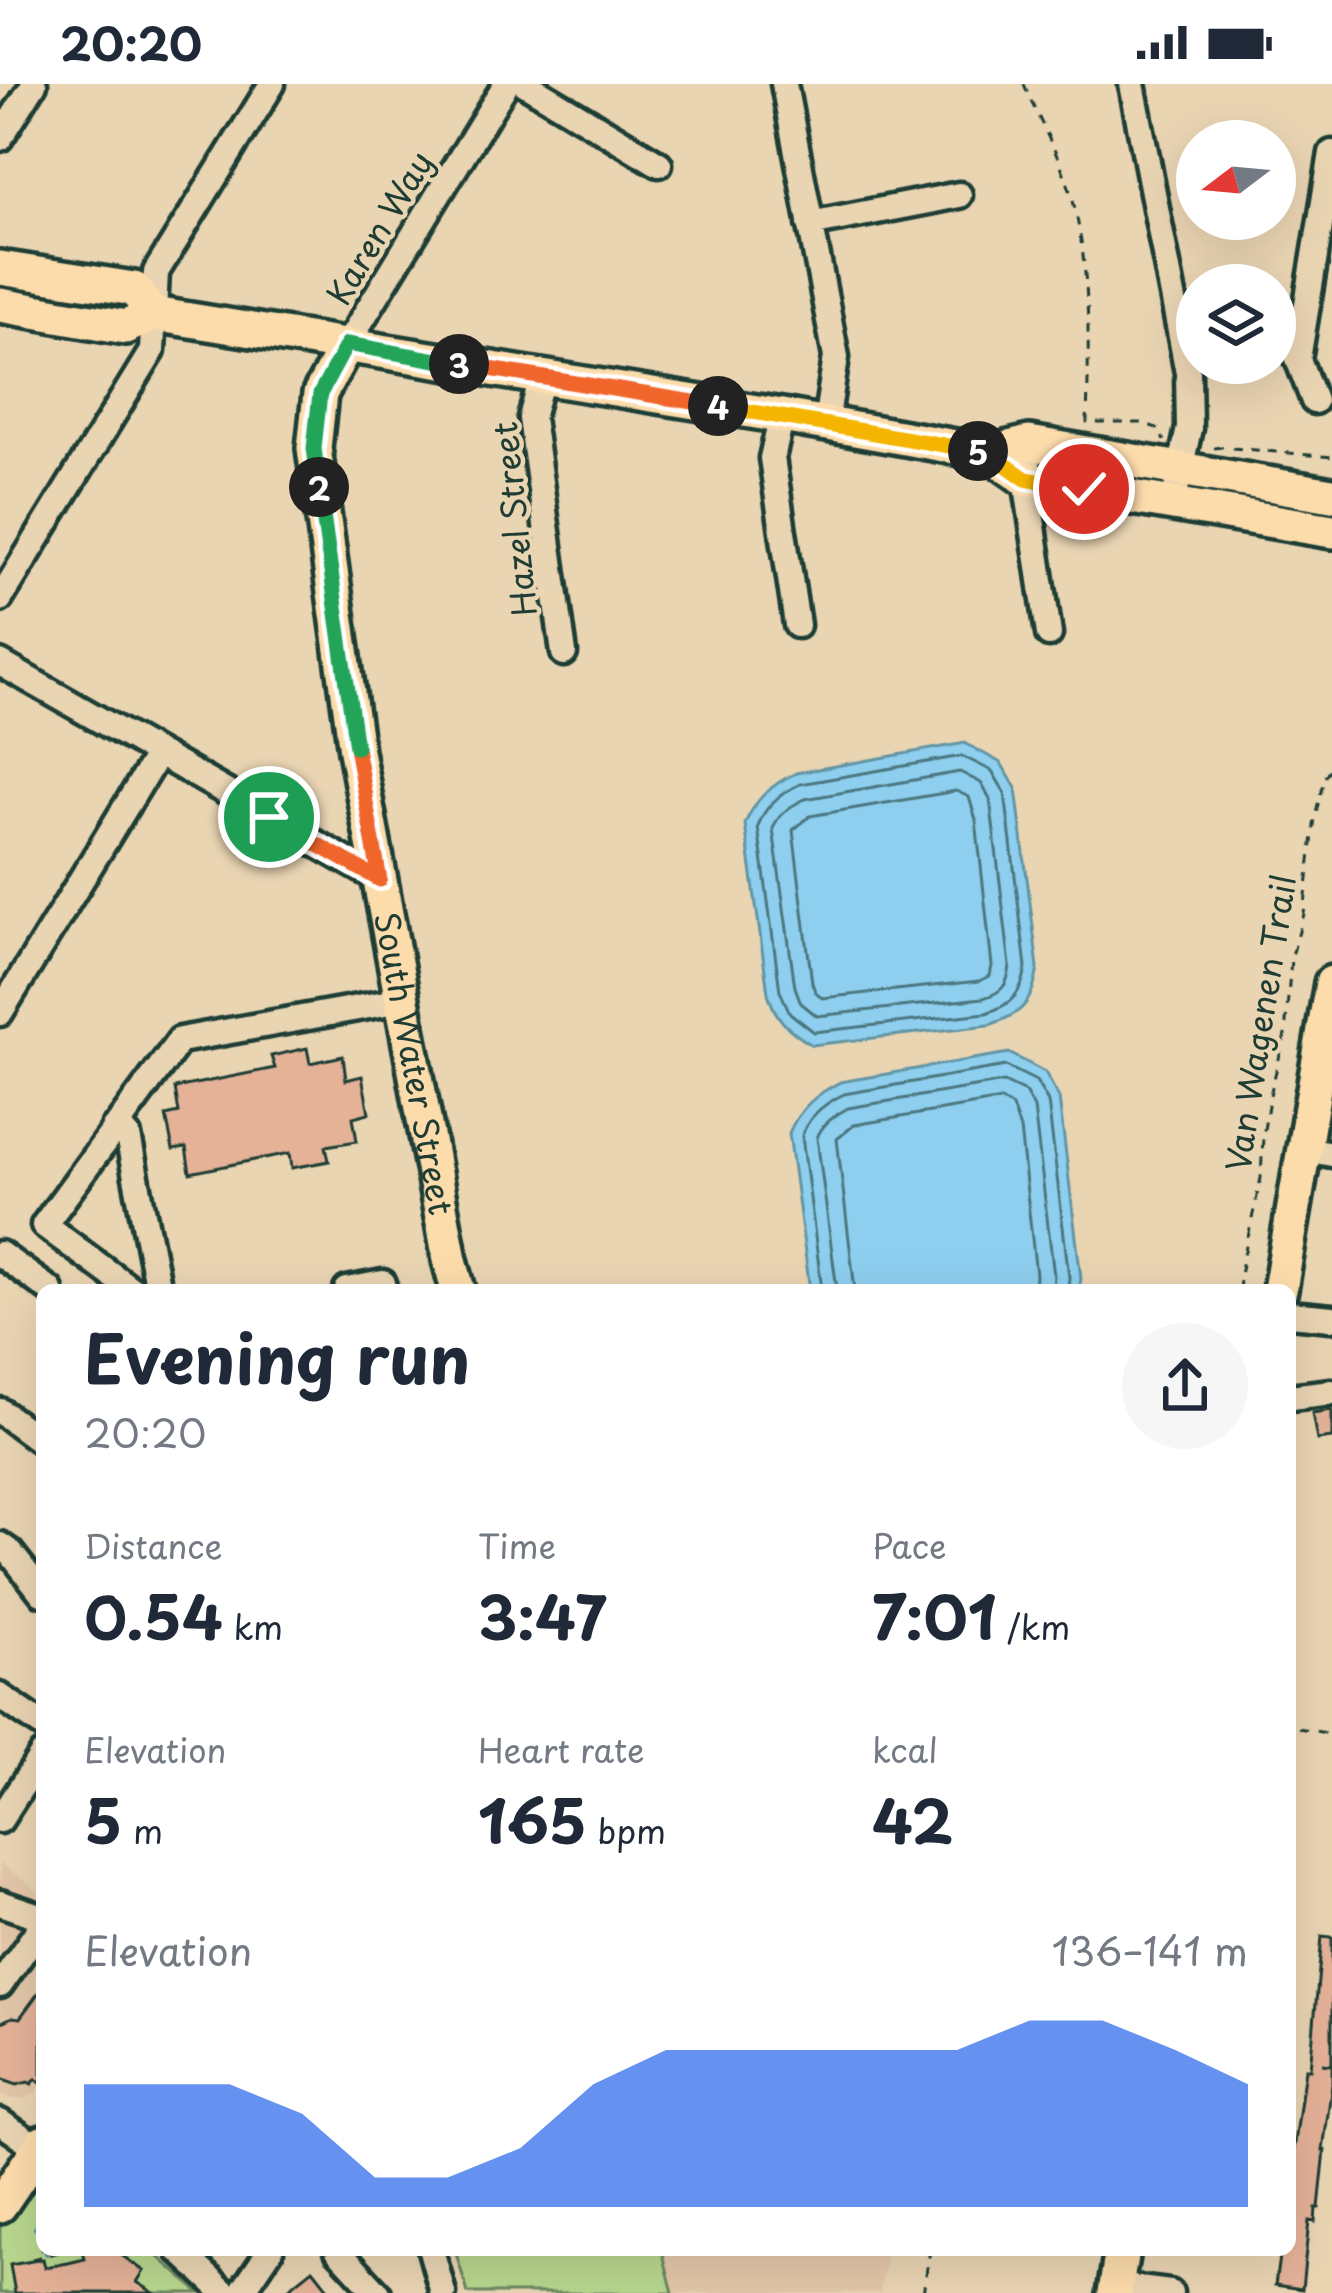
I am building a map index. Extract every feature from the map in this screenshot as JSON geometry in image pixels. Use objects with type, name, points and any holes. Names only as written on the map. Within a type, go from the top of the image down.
[{"type":"main road","points":[[0,268],[134,289],[153,314]]},
{"type":"main road","points":[[0,305],[126,327],[153,314],[989,453],[1029,443],[1183,456],[1332,495]]},
{"type":"main road","name":"South Water Street","points":[[347,344],[320,394],[314,448],[356,751],[456,1284]]},
{"type":"main road","points":[[989,453],[1026,479],[1332,531]]},
{"type":"main road","points":[[1282,1284],[1318,1152],[1332,983]]},
{"type":"main road","points":[[0,2205],[36,2154]]},
{"type":"main road","points":[[1116,2289],[1121,2256]]},
{"type":"street","points":[[0,138],[34,84]]},
{"type":"street","points":[[0,599],[152,351],[156,272],[272,84]]},
{"type":"street","name":"Karen Way","points":[[347,344],[506,84]]},
{"type":"street","points":[[526,84],[659,164]]},
{"type":"street","points":[[784,84],[836,357],[826,424]]},
{"type":"street","points":[[1132,84],[1188,374],[1190,400],[1173,504]]},
{"type":"street","points":[[1314,401],[1298,359],[1332,153]]},
{"type":"street","points":[[810,224],[959,195]]},
{"type":"street","name":"Hazel Street","points":[[542,378],[531,418],[564,653]]},
{"type":"street","points":[[782,416],[772,458],[797,625]]},
{"type":"street","points":[[1029,443],[1026,479],[1049,634]]},
{"type":"street","points":[[0,663],[380,880]]},
{"type":"street","points":[[0,1012],[158,754]]},
{"type":"street","points":[[124,1284],[44,1225],[180,1040],[402,1000]]},
{"type":"street","points":[[114,1128],[128,1136],[157,1284]]},
{"type":"street","points":[[0,1254],[42,1284]]},
{"type":"street","points":[[378,1284],[383,1283]]},
{"type":"street","points":[[1296,1315],[1332,1318]]},
{"type":"street","points":[[1296,1396],[1332,1392]]},
{"type":"street","points":[[0,1411],[36,1438]]},
{"type":"street","points":[[0,1545],[36,1585]]},
{"type":"street","points":[[0,1696],[36,1721]]},
{"type":"street","points":[[0,1820],[36,1766]]},
{"type":"street","points":[[0,1903],[36,1918]]},
{"type":"street","points":[[0,1985],[36,1930]]},
{"type":"street","points":[[0,2122],[36,2144]]},
{"type":"street","points":[[185,2256],[225,2293]]},
{"type":"street","points":[[241,2293],[266,2256]]},
{"type":"street","points":[[352,2256],[378,2293]]},
{"type":"street","points":[[433,2256],[443,2293]]},
{"type":"street","points":[[1116,2289],[1170,2293]]},
{"type":"path","points":[[1024,84],[1072,197],[1089,322],[1088,423],[1143,423],[1159,429],[1162,440],[1183,456],[1222,447],[1332,457]]},
{"type":"path","name":"Van Wagenen Trail","points":[[1239,1284],[1261,1178],[1269,1099],[1285,1035],[1315,817],[1324,778],[1332,766]]},
{"type":"path","points":[[1298,1728],[1332,1734]]},
{"type":"path","points":[[1322,2064],[1332,2066]]},
{"type":"path","points":[[32,2259],[45,2256]]},
{"type":"path","points":[[67,2256],[68,2263]]},
{"type":"path","points":[[923,2293],[930,2256]]},
{"type":"shaded area","points":[[0,1863],[36,1890],[36,2092],[23,2099],[0,2095]]},
{"type":"shaded area","points":[[457,2256],[886,2256],[880,2293],[468,2293]]},
{"type":"green space","points":[[36,2183],[36,2256],[158,2256],[200,2293],[0,2293],[0,2226],[25,2190]]},
{"type":"green space","points":[[457,2256],[664,2256],[673,2293],[468,2293]]},
{"type":"water","points":[[965,743],[1001,763],[1016,788],[1038,968],[1029,999],[1018,1011],[989,1025],[812,1045],[784,1023],[768,993],[745,824],[749,815],[765,793],[796,773]]},
{"type":"water","points":[[1009,1053],[1045,1072],[1059,1098],[1080,1284],[809,1284],[789,1133],[803,1109],[840,1082]]},
{"type":"building","points":[[307,1048],[310,1063],[343,1056],[346,1080],[362,1076],[369,1113],[353,1117],[357,1141],[326,1146],[329,1161],[292,1168],[290,1153],[190,1173],[186,1148],[173,1150],[166,1116],[179,1113],[175,1088],[275,1068],[271,1056]]},
{"type":"building","points":[[1332,1410],[1332,1438],[1317,1440],[1312,1413]]},
{"type":"building","points":[[1322,1936],[1332,1937],[1332,2084],[1319,2208],[1315,2222],[1309,2221],[1302,2289],[1275,2285],[1279,2256],[1296,2256],[1296,2136],[1305,2069],[1310,2069]]},
{"type":"building","points":[[36,1996],[36,2079],[32,2084],[0,2079],[0,2023],[20,2018]]},
{"type":"building","points":[[123,2256],[144,2271],[137,2282],[154,2293],[15,2293],[10,2265],[43,2259],[45,2267]]},
{"type":"building","points":[[313,2269],[332,2293],[283,2293]]},
{"type":"route","points":[[269,817],[380,880],[356,751],[314,448],[320,394],[347,344],[989,453],[1026,479],[1084,489]]}]
